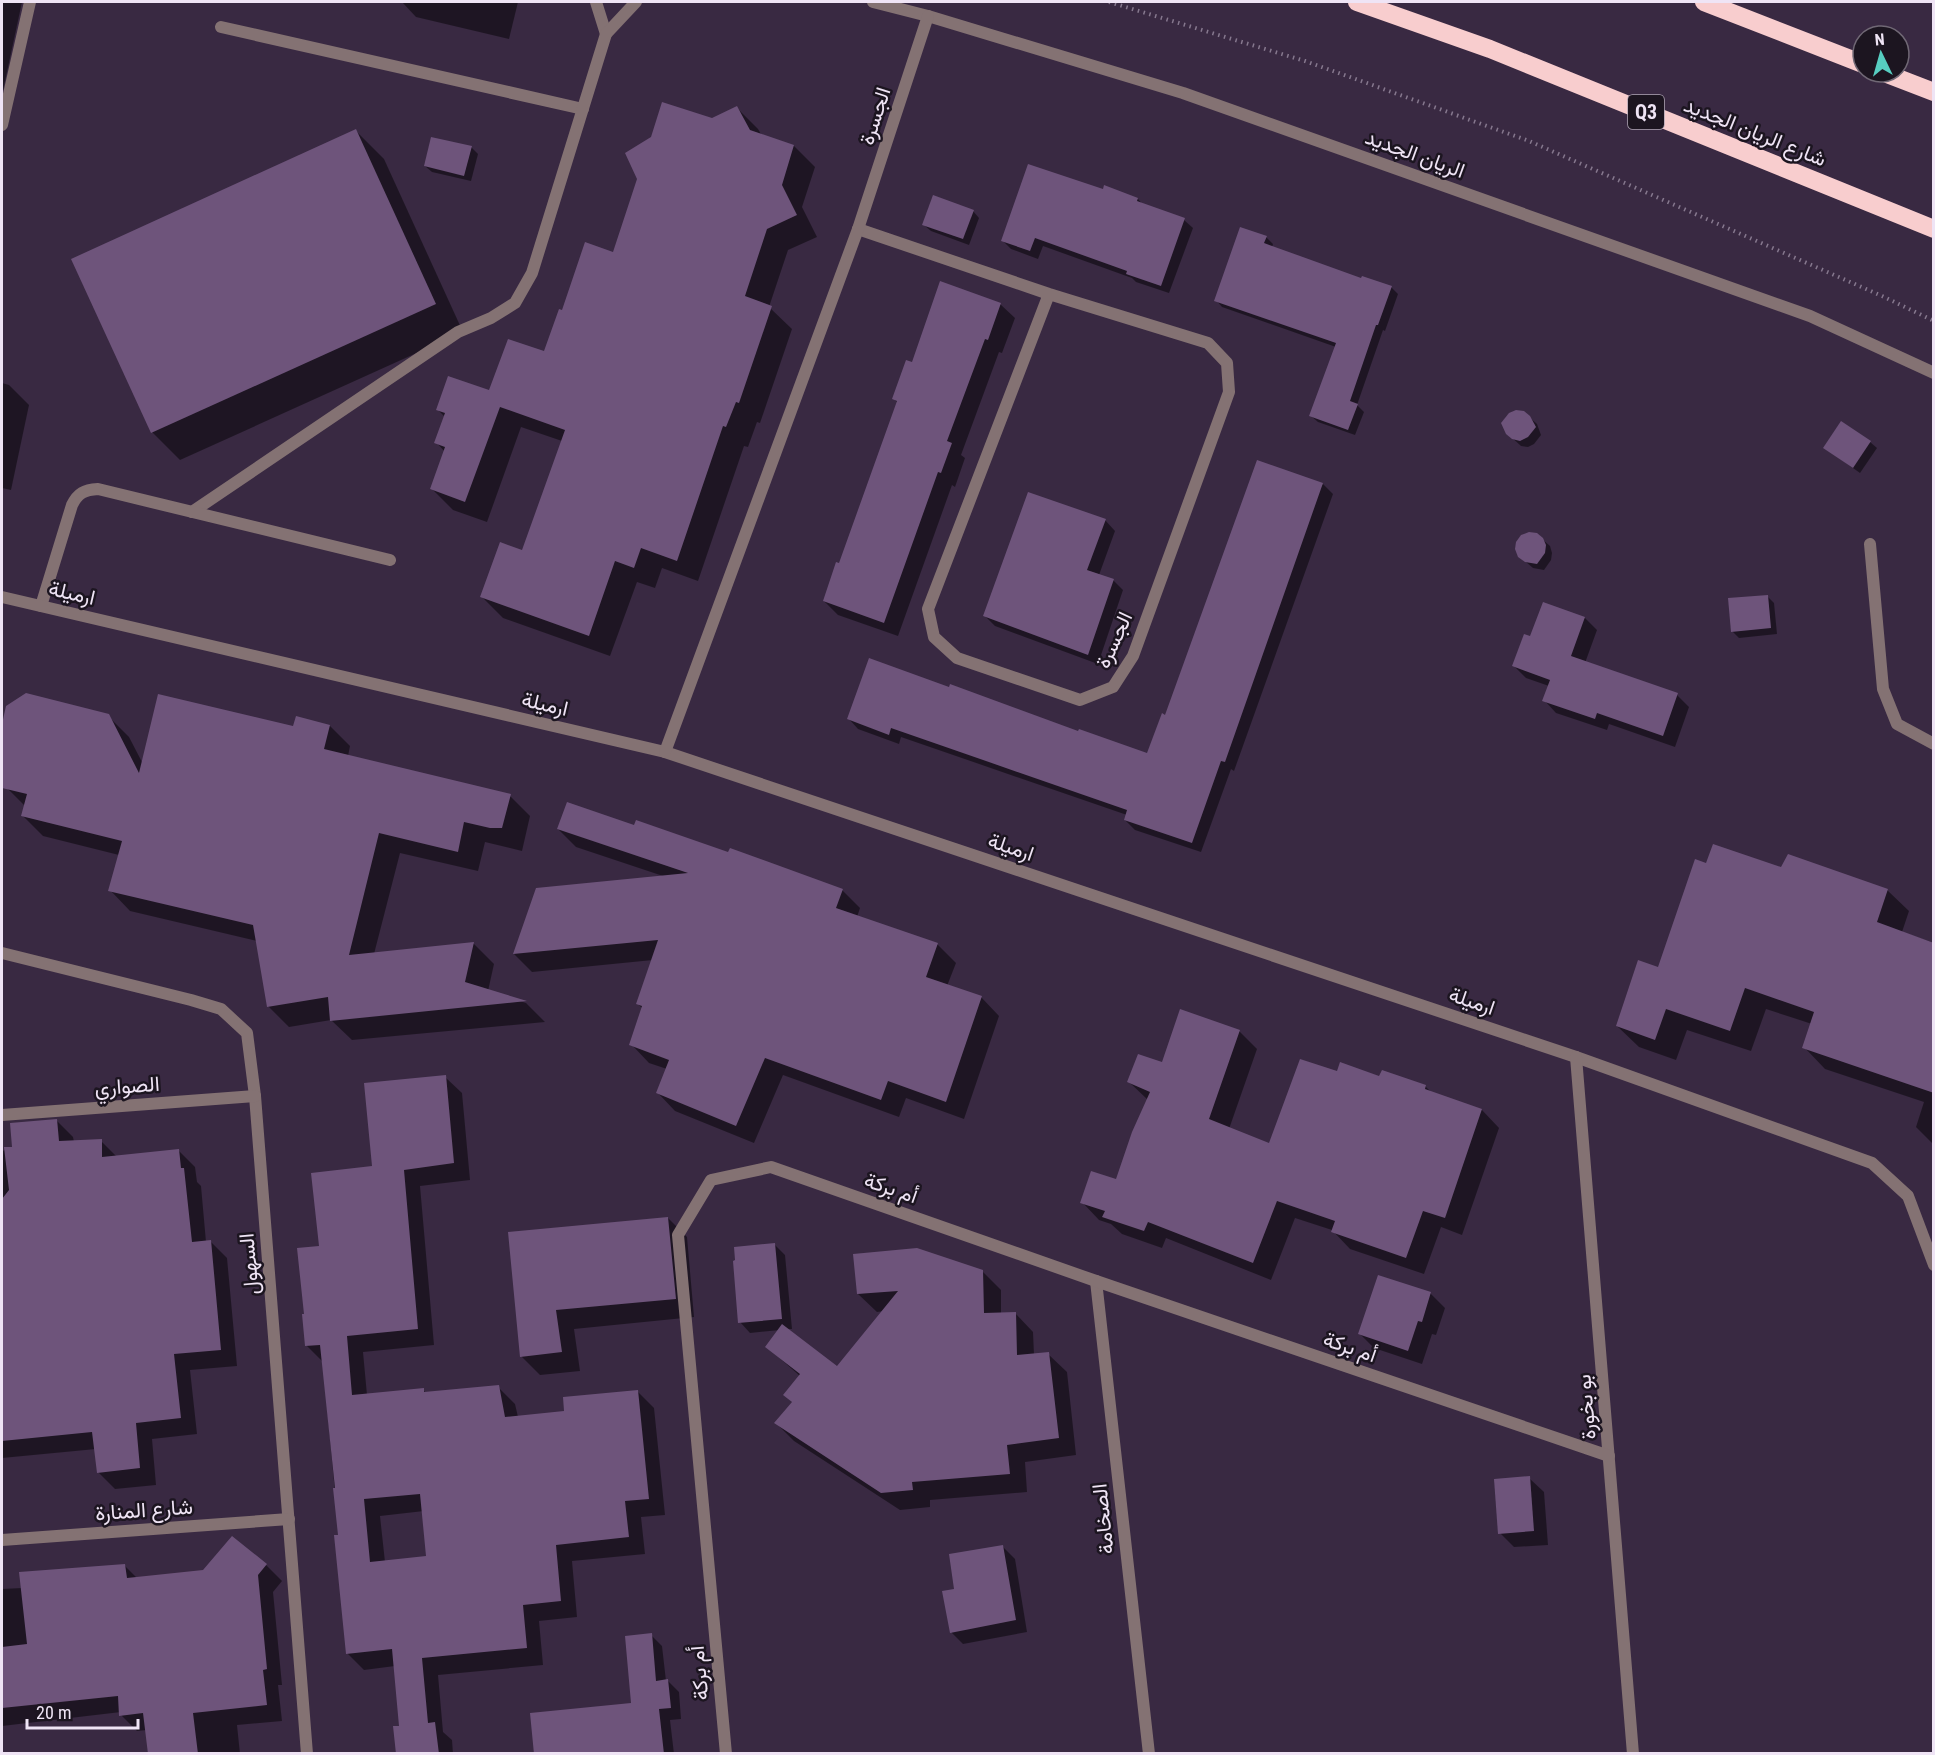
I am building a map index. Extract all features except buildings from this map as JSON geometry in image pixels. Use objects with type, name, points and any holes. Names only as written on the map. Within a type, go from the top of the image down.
[{"type":"highway","name":"شارع الريان الجديد","points":[[1357,2],[1490,49],[1934,229]]},
{"type":"highway","points":[[1704,2],[1851,59]]},
{"type":"highway","points":[[1911,83],[1934,92]]},
{"type":"street","points":[[2,126],[30,2]]},
{"type":"street","points":[[596,2],[606,34]]},
{"type":"street","points":[[192,512],[458,332],[491,318],[514,303],[532,273],[606,34],[636,2]]},
{"type":"street","name":"الريان الجديد","points":[[873,2],[928,16],[1183,93],[1810,316],[1934,374]]},
{"type":"street","name":"الجسرة","points":[[665,752],[858,229],[928,16]]},
{"type":"street","points":[[221,27],[583,109]]},
{"type":"street","name":"الجسرة","points":[[858,229],[1049,294],[1208,343],[1227,363],[1229,392],[1133,656],[1113,687],[1080,700],[957,658],[934,637],[928,609],[1049,294]]},
{"type":"street","points":[[41,606],[72,505],[77,495],[87,490],[98,489],[390,560]]},
{"type":"street","points":[[1870,544],[1883,689],[1897,724],[1934,744]]},
{"type":"street","name":"ارميلة","points":[[2,597],[665,752],[1576,1057],[1872,1163],[1908,1196],[1933,1264]]},
{"type":"street","name":"السهول","points":[[2,953],[221,1009],[247,1033],[255,1096],[307,1754]]},
{"type":"street","name":"بو بخورة","points":[[1576,1057],[1633,1754]]},
{"type":"street","name":"الصواري","points":[[2,1115],[255,1096]]},
{"type":"street","name":"أم بركة","points":[[726,1754],[678,1235],[711,1180],[771,1167],[1096,1281],[1609,1456]]},
{"type":"street","name":"الصخامة","points":[[1096,1281],[1149,1754]]},
{"type":"street","name":"شارع المنارة","points":[[2,1540],[289,1519]]},
{"type":"path","points":[[1109,2],[1305,61],[1529,141],[1860,286],[1934,321]]}]
